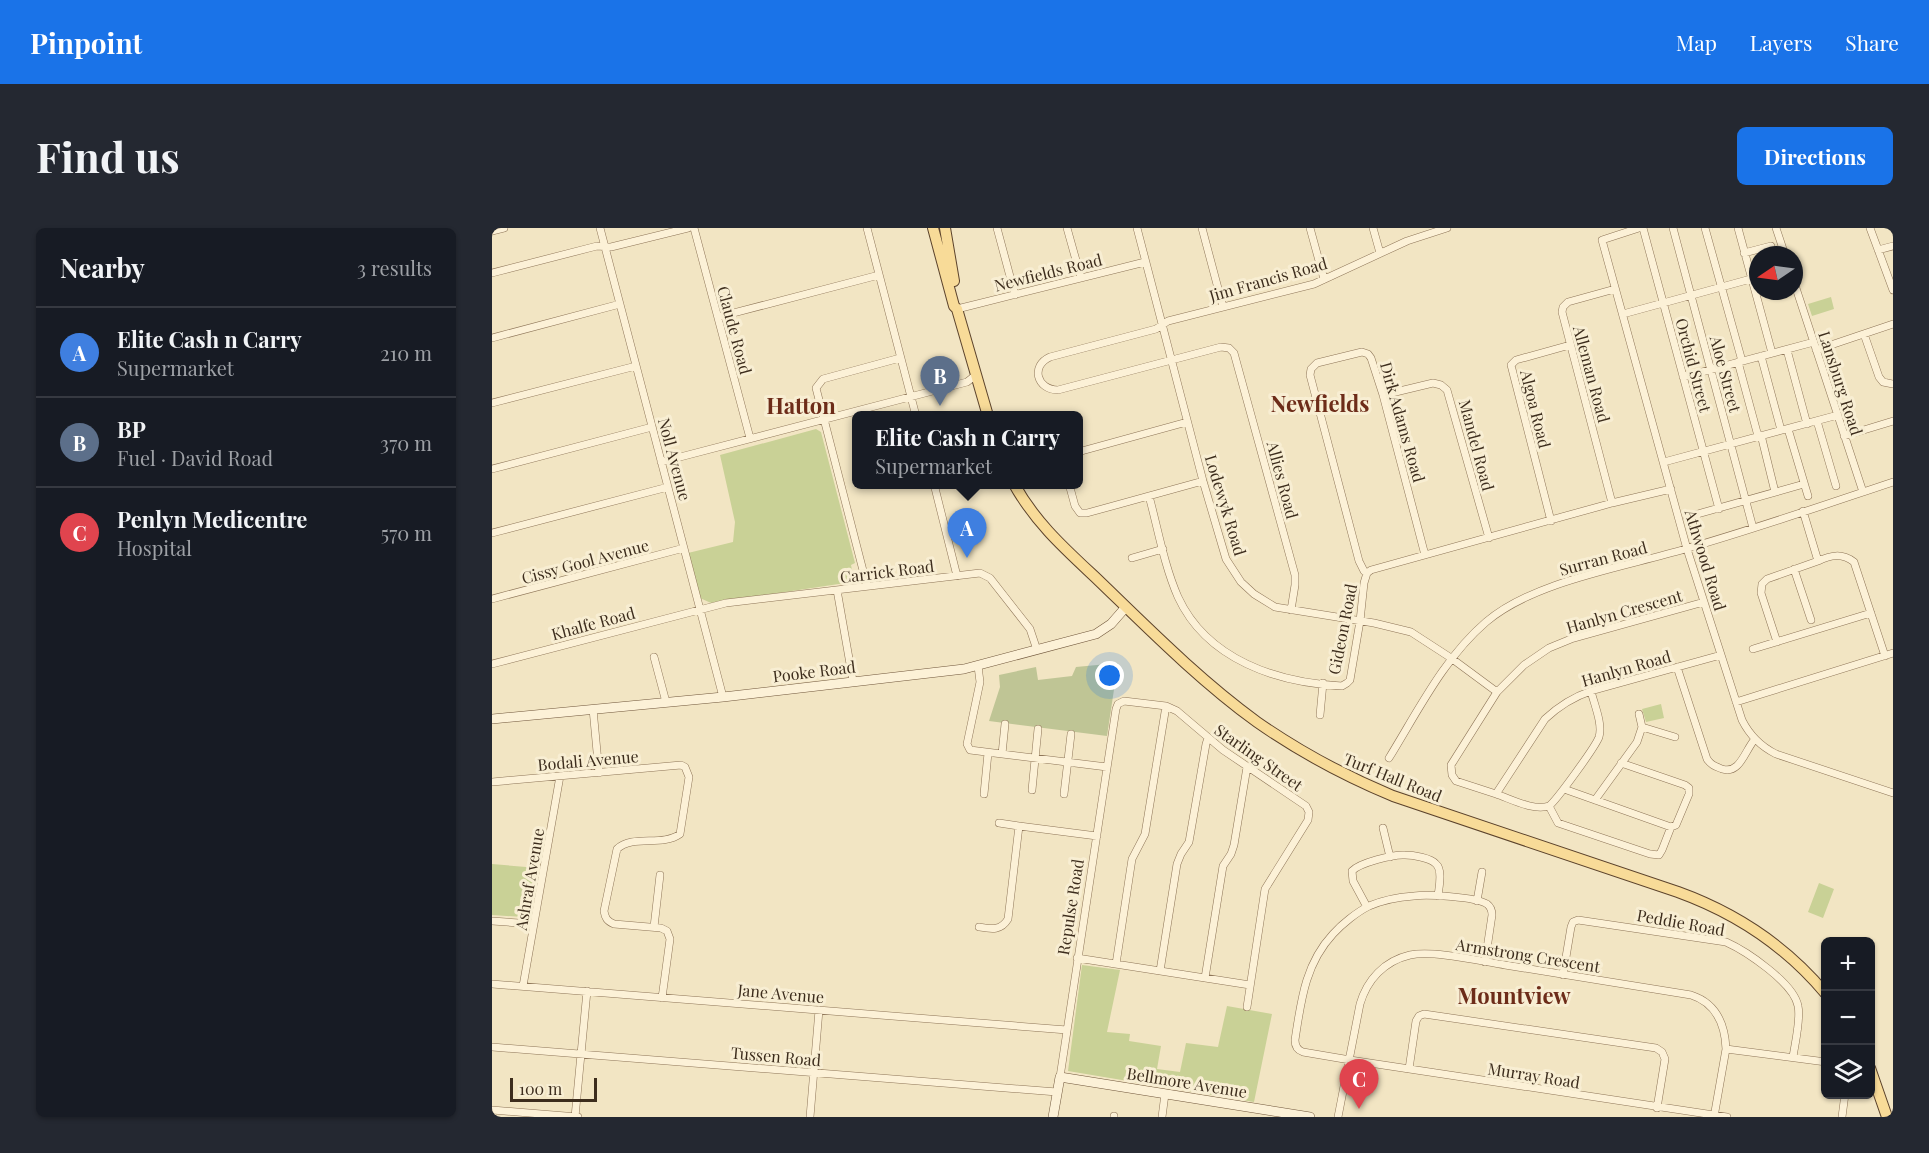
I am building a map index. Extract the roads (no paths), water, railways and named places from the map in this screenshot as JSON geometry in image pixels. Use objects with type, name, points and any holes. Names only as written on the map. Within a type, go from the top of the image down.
[{"type":"main road","points":[[933,228],[987,411]]},
{"type":"main road","points":[[945,228],[957,309]]},
{"type":"main road","name":"Turf Hall Road","points":[[1017,489],[1048,533],[1125,608],[1232,703],[1280,737],[1324,764],[1409,802],[1678,892],[1713,906],[1746,924],[1777,945],[1823,991]]},
{"type":"main road","points":[[1875,1082],[1887,1117]]},
{"type":"street","points":[[492,231],[504,228]]},
{"type":"street","name":"Noll Avenue","points":[[600,228],[723,697]]},
{"type":"street","points":[[492,273],[597,246],[611,247],[688,228]]},
{"type":"street","name":"Claude Road","points":[[694,228],[750,438]]},
{"type":"street","points":[[867,228],[914,411]]},
{"type":"street","points":[[997,228],[1015,295]]},
{"type":"street","points":[[1067,228],[1081,278]]},
{"type":"street","name":"Lodewyk Road","points":[[1137,228],[1203,481],[1226,559],[1241,582],[1254,594],[1275,607],[1411,632],[1497,692]]},
{"type":"street","points":[[1202,228],[1223,307]]},
{"type":"street","points":[[1310,228],[1324,279]]},
{"type":"street","points":[[1373,228],[1380,253]]},
{"type":"street","name":"Jim Francis Road","points":[[1171,360],[1058,390],[1049,389],[1041,383],[1038,377],[1039,365],[1046,358],[1156,329],[1168,321],[1314,284],[1407,241],[1435,230],[1447,228]]},
{"type":"street","name":"Athwood Road","points":[[1641,228],[1602,240],[1687,549],[1736,702],[1747,729],[1766,749],[1787,759],[1893,793]]},
{"type":"street","name":"Orchid Street","points":[[1641,228],[1719,509]]},
{"type":"street","name":"Aloe Street","points":[[1673,228],[1754,528]]},
{"type":"street","points":[[1705,228],[1775,492]]},
{"type":"street","points":[[1738,228],[1749,266]]},
{"type":"street","points":[[1776,228],[1782,246]]},
{"type":"street","points":[[1870,228],[1892,285]]},
{"type":"street","points":[[1878,250],[1893,246]]},
{"type":"street","points":[[1744,253],[1749,252]]},
{"type":"street","name":"Newfields Road","points":[[957,309],[1145,262]]},
{"type":"street","points":[[718,317],[879,275]]},
{"type":"street","points":[[1623,314],[1749,279]]},
{"type":"street","name":"Alleman Road","points":[[1612,503],[1562,312],[1568,302],[1616,288]]},
{"type":"street","points":[[1759,300],[1772,353]]},
{"type":"street","name":"Lansburg Road","points":[[1800,300],[1863,492]]},
{"type":"street","points":[[492,338],[620,304]]},
{"type":"street","points":[[1683,377],[1772,353],[1815,346],[1864,334],[1893,324]]},
{"type":"street","points":[[1864,334],[1879,377],[1883,382],[1893,384]]},
{"type":"street","name":"Algoa Road","points":[[1551,520],[1511,365],[1516,360],[1570,345]]},
{"type":"street","name":"Allies Road","points":[[1171,360],[1221,346],[1229,348],[1234,353],[1295,574],[1291,610]]},
{"type":"street","points":[[1787,350],[1807,424]]},
{"type":"street","name":"Dirk Adams Road","points":[[1367,573],[1359,561],[1310,375],[1311,369],[1317,363],[1364,353],[1371,358],[1425,555]]},
{"type":"street","points":[[1761,356],[1808,496]]},
{"type":"street","points":[[867,586],[816,390],[820,381],[900,358]]},
{"type":"street","points":[[492,403],[636,366]]},
{"type":"street","points":[[853,411],[967,382],[976,375]]},
{"type":"street","name":"Mandel Road","points":[[1383,395],[1430,383],[1441,385],[1448,390],[1489,538]]},
{"type":"street","points":[[661,462],[852,411]]},
{"type":"street","points":[[1664,462],[1838,415]]},
{"type":"street","points":[[1817,421],[1838,482]]},
{"type":"street","points":[[1844,436],[1893,421]]},
{"type":"street","points":[[1083,451],[1187,422]]},
{"type":"street","points":[[492,469],[652,426]]},
{"type":"street","points":[[1070,489],[1074,506],[1080,513],[1086,513],[1203,481]]},
{"type":"street","name":"Surran Road","points":[[1389,758],[1451,658],[1486,621],[1509,606],[1557,584],[1687,549],[1893,482]]},
{"type":"street","points":[[1688,517],[1804,484]]},
{"type":"street","points":[[492,533],[668,487]]},
{"type":"street","points":[[935,489],[957,576]]},
{"type":"street","name":"Gideon Road","points":[[1149,496],[1178,597],[1195,624],[1215,645],[1233,658],[1281,677],[1342,686],[1350,680],[1367,573],[1376,568],[1671,489]]},
{"type":"street","points":[[1803,511],[1818,561]]},
{"type":"street","name":"Cissy Gool Avenue","points":[[492,599],[684,548]]},
{"type":"street","points":[[1132,558],[1163,549]]},
{"type":"street","points":[[1777,642],[1761,592],[1767,579],[1836,555],[1854,562],[1885,656]]},
{"type":"street","points":[[1794,570],[1811,620]]},
{"type":"street","name":"Carrick Road","points":[[700,609],[732,602],[980,573],[989,576],[1030,629],[1037,650]]},
{"type":"street","points":[[837,590],[853,681]]},
{"type":"street","name":"Hanlyn Crescent","points":[[1496,794],[1456,781],[1452,775],[1451,765],[1497,692],[1524,664],[1550,648],[1571,639],[1704,602]]},
{"type":"street","name":"Pooke Road","points":[[492,719],[723,697],[978,666],[1102,631],[1125,608]]},
{"type":"street","name":"Khalfe Road","points":[[492,664],[700,609]]},
{"type":"street","points":[[1753,649],[1871,613]]},
{"type":"street","points":[[1736,702],[1893,653]]},
{"type":"street","name":"Hanlyn Road","points":[[1496,794],[1545,719],[1566,702],[1591,691],[1721,655]]},
{"type":"street","points":[[654,657],[666,702]]},
{"type":"street","points":[[978,666],[980,682],[967,746],[972,751],[1107,767]]},
{"type":"street","points":[[1677,668],[1711,765],[1733,770],[1755,740]]},
{"type":"street","points":[[1320,715],[1323,683]]},
{"type":"street","points":[[1496,794],[1534,807],[1549,806],[1564,789],[1599,737],[1599,723],[1591,691]]},
{"type":"street","name":"Starling Street","points":[[1120,702],[1125,700],[1166,706],[1177,711],[1247,767],[1306,806],[1308,820],[1265,889],[1247,1007]]},
{"type":"street","name":"Repulse Road","points":[[1053,1117],[1116,709],[1120,702]]},
{"type":"street","points":[[1116,964],[1132,859],[1145,834],[1166,706]]},
{"type":"street","points":[[593,709],[599,773]]},
{"type":"street","points":[[1595,800],[1637,742],[1642,727],[1639,714]]},
{"type":"street","points":[[1002,754],[1005,724]]},
{"type":"street","points":[[1642,727],[1675,737]]},
{"type":"street","points":[[1032,790],[1038,729]]},
{"type":"street","points":[[1064,794],[1071,734]]},
{"type":"street","points":[[1160,971],[1177,864],[1190,842],[1208,738]]},
{"type":"street","points":[[984,794],[988,753]]},
{"type":"street","points":[[1549,806],[1558,823],[1659,855],[1671,827],[1676,825],[1689,794],[1689,788],[1621,763]]},
{"type":"street","name":"Bodali Avenue","points":[[492,782],[681,765],[685,767],[689,777],[680,834],[668,839],[625,843],[614,854],[604,911],[605,917],[614,924],[654,927]]},
{"type":"street","points":[[1205,978],[1222,866],[1232,850],[1247,767]]},
{"type":"street","name":"Ashraf Avenue","points":[[523,986],[560,777]]},
{"type":"street","points":[[1564,789],[1671,827]]},
{"type":"street","points":[[999,823],[1096,836]]},
{"type":"street","points":[[979,927],[999,928],[1008,919],[1019,826]]},
{"type":"street","points":[[1383,828],[1390,857]]},
{"type":"street","points":[[1438,896],[1439,870],[1436,863],[1432,861],[1404,855],[1359,865],[1352,871],[1353,881],[1367,907],[1406,897],[1438,896],[1487,904],[1492,913],[1485,962]]},
{"type":"street","points":[[1477,901],[1482,872]]},
{"type":"street","points":[[660,875],[654,927],[667,931],[670,939],[662,998]]},
{"type":"street","name":"Murray Road","points":[[1367,907],[1334,933],[1314,960],[1304,985],[1294,1040],[1297,1049],[1350,1060],[1727,1117]]},
{"type":"street","name":"Peddie Road","points":[[1563,975],[1571,927],[1573,922],[1578,920],[1726,942],[1736,946],[1773,973],[1794,996],[1799,1011],[1793,1057]]},
{"type":"street","points":[[492,921],[534,924]]},
{"type":"street","name":"Armstrong Crescent","points":[[1338,1117],[1362,996],[1370,981],[1384,966],[1404,957],[1422,954],[1485,962],[1697,997],[1710,1005],[1719,1015],[1725,1032],[1726,1048],[1715,1116]]},
{"type":"street","points":[[1077,958],[1250,985]]},
{"type":"street","name":"Jane Avenue","points":[[492,984],[1067,1030]]},
{"type":"street","points":[[492,1110],[576,1117],[587,991]]},
{"type":"street","points":[[810,1117],[819,1010]]},
{"type":"street","points":[[1409,1069],[1416,1021],[1424,1014],[1656,1048],[1662,1052],[1665,1059],[1657,1108]]},
{"type":"street","name":"Tussen Road","points":[[492,1047],[1057,1092]]},
{"type":"street","points":[[1726,1048],[1821,1061]]},
{"type":"street","name":"Bellmore Avenue","points":[[1060,1077],[1277,1114],[1310,1117]]},
{"type":"street","points":[[1162,1117],[1166,1094]]},
{"type":"street","points":[[1842,1117],[1844,1099]]},
{"type":"place","name":"BP","points":[[940,406]]},
{"type":"place","name":"Elite Cash n Carry","points":[[967,558]]},
{"type":"place","name":"Penlyn Medicentre","points":[[1359,1109]]},
{"type":"district","name":"Newfields","points":[[1320,403]]},
{"type":"district","name":"Hatton","points":[[801,405]]},
{"type":"district","name":"Mountview","points":[[1514,995]]}]
